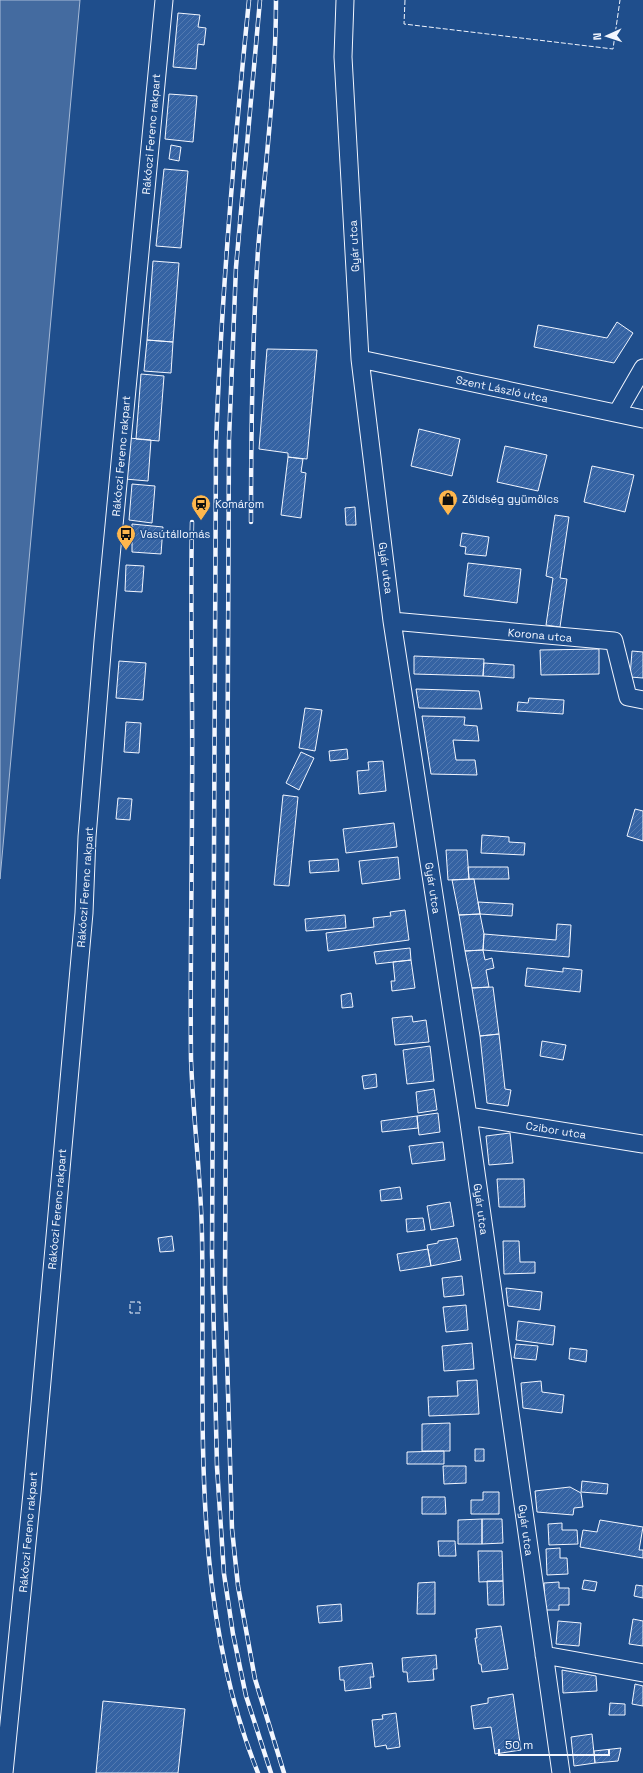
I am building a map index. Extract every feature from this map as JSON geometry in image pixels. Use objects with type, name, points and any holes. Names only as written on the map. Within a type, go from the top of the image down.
[{"type":"street","name":"Rákóczi Ferenc rakpart","points":[[4,1773],[32,1493],[84,912],[87,837],[103,641],[164,0]]},
{"type":"street","name":"Gyár utca","points":[[345,0],[343,57],[360,359],[392,621],[468,1116],[561,1773]]},
{"type":"street","name":"Szent László utca","points":[[360,359],[643,419]]},
{"type":"street","points":[[618,413],[641,376]]},
{"type":"street","name":"Korona utca","points":[[392,621],[614,641],[628,697],[643,700]]},
{"type":"street","name":"Czibor utca","points":[[468,1116],[643,1144]]},
{"type":"street","points":[[544,1655],[643,1673]]},
{"type":"water","points":[[0,0],[80,0],[0,879]]},
{"type":"building","points":[[178,13],[200,15],[198,27],[206,28],[204,45],[198,44],[196,69],[173,67]]},
{"type":"building","points":[[169,94],[197,96],[193,142],[165,139]]},
{"type":"building","points":[[171,145],[181,147],[179,161],[169,159]]},
{"type":"building","points":[[164,169],[188,171],[181,248],[156,246]]},
{"type":"building","points":[[153,261],[179,263],[173,342],[147,340]]},
{"type":"building","points":[[617,322],[633,333],[614,363],[534,347],[538,325],[607,338]]},
{"type":"building","points":[[147,340],[173,342],[171,373],[144,371]]},
{"type":"building","points":[[267,349],[317,350],[307,459],[288,457],[288,453],[259,449]]},
{"type":"building","points":[[141,374],[164,376],[159,441],[136,439]]},
{"type":"building","points":[[419,429],[460,439],[452,476],[411,466]]},
{"type":"building","points":[[129,438],[151,440],[148,481],[125,479]]},
{"type":"building","points":[[505,446],[547,455],[538,491],[497,482]]},
{"type":"building","points":[[288,457],[303,459],[301,472],[306,473],[301,518],[281,515]]},
{"type":"building","points":[[592,466],[634,475],[625,512],[584,502]]},
{"type":"building","points":[[132,484],[155,486],[152,523],[129,520]]},
{"type":"building","points":[[355,507],[356,525],[346,525],[345,508]]},
{"type":"building","points":[[555,515],[569,517],[560,578],[567,579],[560,627],[546,625],[553,578],[546,576]]},
{"type":"building","points":[[132,524],[163,527],[161,554],[132,552]]},
{"type":"building","points":[[462,533],[489,537],[486,556],[465,554],[466,547],[460,546]]},
{"type":"building","points":[[468,563],[521,569],[517,603],[464,596]]},
{"type":"building","points":[[126,565],[144,566],[142,592],[125,591]]},
{"type":"building","points":[[599,649],[599,674],[541,675],[540,650]]},
{"type":"building","points":[[632,651],[643,652],[643,678],[630,677]]},
{"type":"building","points":[[414,656],[484,659],[483,676],[414,674]]},
{"type":"building","points":[[119,661],[146,663],[143,700],[116,698]]},
{"type":"building","points":[[484,663],[514,665],[514,678],[483,676]]},
{"type":"building","points":[[416,689],[479,691],[482,709],[419,708]]},
{"type":"building","points":[[529,698],[564,700],[563,714],[517,711],[518,702],[528,703]]},
{"type":"building","points":[[305,708],[322,710],[315,751],[299,748]]},
{"type":"building","points":[[422,716],[465,717],[464,725],[477,726],[479,741],[453,740],[456,760],[475,760],[477,775],[431,774]]},
{"type":"building","points":[[126,722],[141,723],[139,753],[124,752]]},
{"type":"building","points":[[347,749],[348,759],[330,761],[329,751]]},
{"type":"building","points":[[301,752],[314,758],[299,790],[286,783]]},
{"type":"building","points":[[383,761],[386,791],[359,794],[357,771],[369,770],[368,762]]},
{"type":"building","points":[[283,795],[298,797],[289,886],[274,885]]},
{"type":"building","points":[[118,798],[132,799],[130,820],[116,819]]},
{"type":"building","points":[[635,809],[643,811],[643,841],[627,836]]},
{"type":"building","points":[[394,823],[397,847],[346,853],[343,829]]},
{"type":"building","points":[[482,835],[509,837],[509,842],[525,843],[524,855],[481,853]]},
{"type":"building","points":[[446,850],[467,850],[469,879],[448,880]]},
{"type":"building","points":[[398,857],[400,879],[362,884],[359,861]]},
{"type":"building","points":[[338,859],[339,871],[310,873],[309,861]]},
{"type":"building","points":[[468,867],[508,867],[509,879],[469,879]]},
{"type":"building","points":[[474,879],[480,914],[459,915],[452,880]]},
{"type":"building","points":[[478,902],[513,904],[512,916],[480,914]]},
{"type":"building","points":[[405,910],[409,940],[328,951],[326,933],[374,927],[373,918],[391,916],[390,912]]},
{"type":"building","points":[[480,914],[484,934],[483,950],[465,951],[459,915]]},
{"type":"building","points":[[345,915],[346,928],[306,931],[305,919]]},
{"type":"building","points":[[557,924],[571,925],[569,957],[483,950],[484,934],[556,940]]},
{"type":"building","points":[[410,948],[411,960],[376,964],[374,952]]},
{"type":"building","points":[[483,950],[485,960],[492,958],[494,968],[486,970],[489,987],[472,988],[465,951]]},
{"type":"building","points":[[411,960],[415,988],[392,991],[391,981],[395,981],[393,962]]},
{"type":"building","points":[[527,968],[563,972],[563,968],[582,970],[580,992],[525,986]]},
{"type":"building","points":[[493,987],[499,1034],[480,1036],[472,988]]},
{"type":"building","points":[[351,993],[353,1007],[342,1008],[341,995]]},
{"type":"building","points":[[412,1016],[413,1022],[426,1020],[429,1042],[395,1045],[392,1018]]},
{"type":"building","points":[[499,1034],[505,1089],[511,1090],[508,1106],[487,1103],[480,1036]]},
{"type":"building","points":[[542,1041],[566,1045],[563,1060],[540,1056]]},
{"type":"building","points":[[430,1046],[434,1081],[407,1084],[403,1050]]},
{"type":"building","points":[[376,1074],[377,1087],[364,1089],[362,1076]]},
{"type":"building","points":[[434,1089],[437,1110],[418,1113],[416,1092]]},
{"type":"building","points":[[438,1113],[440,1132],[419,1135],[417,1116]]},
{"type":"building","points":[[417,1116],[418,1128],[382,1132],[381,1121]]},
{"type":"building","points":[[510,1133],[513,1163],[489,1165],[486,1136]]},
{"type":"building","points":[[443,1142],[445,1160],[412,1164],[409,1146]]},
{"type":"building","points":[[497,1179],[524,1179],[525,1207],[499,1207]]},
{"type":"building","points":[[400,1187],[402,1199],[381,1201],[380,1190]]},
{"type":"building","points":[[450,1202],[454,1226],[431,1230],[427,1206]]},
{"type":"building","points":[[423,1218],[425,1230],[407,1232],[406,1219]]},
{"type":"building","points":[[172,1236],[174,1251],[160,1252],[158,1238]]},
{"type":"building","points":[[457,1238],[461,1260],[431,1266],[427,1245],[438,1243],[438,1241]]},
{"type":"building","points":[[503,1241],[519,1241],[520,1262],[535,1262],[535,1273],[504,1274]]},
{"type":"building","points":[[428,1249],[431,1266],[400,1271],[397,1254]]},
{"type":"building","points":[[462,1276],[464,1295],[444,1297],[442,1278]]},
{"type":"building","points":[[506,1288],[542,1292],[540,1310],[508,1306]]},
{"type":"building","points":[[466,1305],[468,1330],[446,1332],[443,1307]]},
{"type":"building","points":[[518,1321],[555,1326],[553,1345],[516,1340]]},
{"type":"building","points":[[472,1343],[474,1369],[444,1371],[442,1346]]},
{"type":"building","points":[[516,1344],[538,1346],[536,1360],[514,1358]]},
{"type":"building","points":[[570,1348],[587,1350],[586,1362],[569,1359]]},
{"type":"building","points":[[477,1380],[479,1414],[429,1416],[428,1397],[458,1396],[457,1381]]},
{"type":"building","points":[[541,1381],[542,1392],[564,1395],[562,1413],[523,1408],[521,1383]]},
{"type":"building","points":[[450,1423],[450,1451],[422,1451],[422,1424]]},
{"type":"building","points":[[475,1449],[484,1449],[484,1461],[475,1461]]},
{"type":"building","points":[[444,1451],[444,1464],[407,1464],[407,1452]]},
{"type":"building","points":[[443,1466],[466,1466],[466,1483],[444,1484]]},
{"type":"building","points":[[582,1481],[608,1484],[607,1494],[581,1492]]},
{"type":"building","points":[[570,1487],[581,1493],[583,1507],[574,1508],[573,1515],[537,1512],[535,1491]]},
{"type":"building","points":[[483,1492],[499,1492],[499,1514],[471,1514],[471,1500],[483,1500]]},
{"type":"building","points":[[422,1497],[445,1497],[446,1514],[422,1514]]},
{"type":"building","points":[[482,1519],[482,1544],[458,1544],[458,1520]]},
{"type":"building","points":[[482,1519],[502,1519],[503,1543],[482,1544]]},
{"type":"building","points":[[600,1520],[643,1527],[639,1550],[643,1550],[643,1558],[580,1547],[583,1530],[597,1532]]},
{"type":"building","points":[[562,1523],[562,1530],[577,1530],[578,1544],[549,1545],[548,1524]]},
{"type":"building","points":[[438,1541],[455,1541],[456,1556],[439,1556]]},
{"type":"building","points":[[560,1548],[560,1558],[567,1558],[568,1574],[547,1575],[546,1549]]},
{"type":"building","points":[[478,1551],[502,1551],[503,1581],[479,1582]]},
{"type":"building","points":[[584,1580],[597,1582],[595,1591],[582,1589]]},
{"type":"building","points":[[487,1581],[503,1581],[504,1605],[488,1605]]},
{"type":"building","points":[[435,1582],[435,1614],[417,1614],[418,1583]]},
{"type":"building","points":[[559,1582],[559,1588],[569,1588],[569,1605],[559,1605],[559,1610],[545,1610],[544,1583]]},
{"type":"building","points":[[636,1585],[643,1586],[643,1598],[634,1596]]},
{"type":"building","points":[[341,1604],[342,1621],[319,1623],[317,1606]]},
{"type":"building","points":[[633,1619],[643,1621],[643,1646],[629,1644]]},
{"type":"building","points":[[558,1621],[581,1623],[579,1646],[556,1644]]},
{"type":"building","points":[[501,1626],[508,1669],[482,1672],[481,1664],[479,1664],[475,1638],[477,1638],[476,1629]]},
{"type":"building","points":[[436,1655],[437,1669],[433,1669],[434,1680],[408,1682],[407,1672],[403,1672],[402,1658]]},
{"type":"building","points":[[372,1663],[374,1677],[370,1677],[371,1688],[345,1691],[344,1680],[340,1680],[339,1667]]},
{"type":"building","points":[[562,1670],[596,1676],[597,1691],[563,1693]]},
{"type":"building","points":[[635,1684],[643,1686],[643,1706],[632,1704]]},
{"type":"building","points":[[513,1694],[521,1750],[495,1754],[491,1727],[474,1729],[471,1706],[488,1703],[488,1698]]},
{"type":"building","points":[[103,1701],[185,1709],[178,1773],[96,1773]]},
{"type":"building","points":[[610,1703],[625,1704],[625,1715],[609,1715]]},
{"type":"building","points":[[396,1713],[400,1747],[387,1749],[386,1745],[375,1747],[372,1720],[383,1719],[382,1715]]},
{"type":"building","points":[[592,1734],[595,1763],[574,1766],[571,1737]]},
{"type":"building","points":[[621,1748],[618,1761],[595,1763],[594,1751]]},
{"type":"railway","points":[[249,0],[229,223],[221,334],[216,446],[212,1253],[217,1467],[224,1574],[233,1634],[246,1696],[271,1773]]},
{"type":"railway","points":[[260,0],[236,267],[229,439],[225,1288],[232,1529],[238,1586],[255,1679],[284,1773]]},
{"type":"railway","points":[[251,522],[254,318],[258,250],[270,125],[276,31],[276,0]]},
{"type":"railway","points":[[192,522],[191,1059],[202,1236],[203,1440],[205,1508],[211,1576],[221,1643],[236,1708],[258,1773]]},
{"type":"fence","points":[[405,0],[404,24],[613,49],[620,0]]},
{"type":"fence","points":[[130,1302],[140,1302],[140,1313],[130,1313],[130,1302]]},
{"type":"place","name":"Zöldség gyümölcs","points":[[448,516]]},
{"type":"place","name":"Komárom","points":[[201,521]]},
{"type":"place","name":"Vasútállomás","points":[[126,551]]}]
